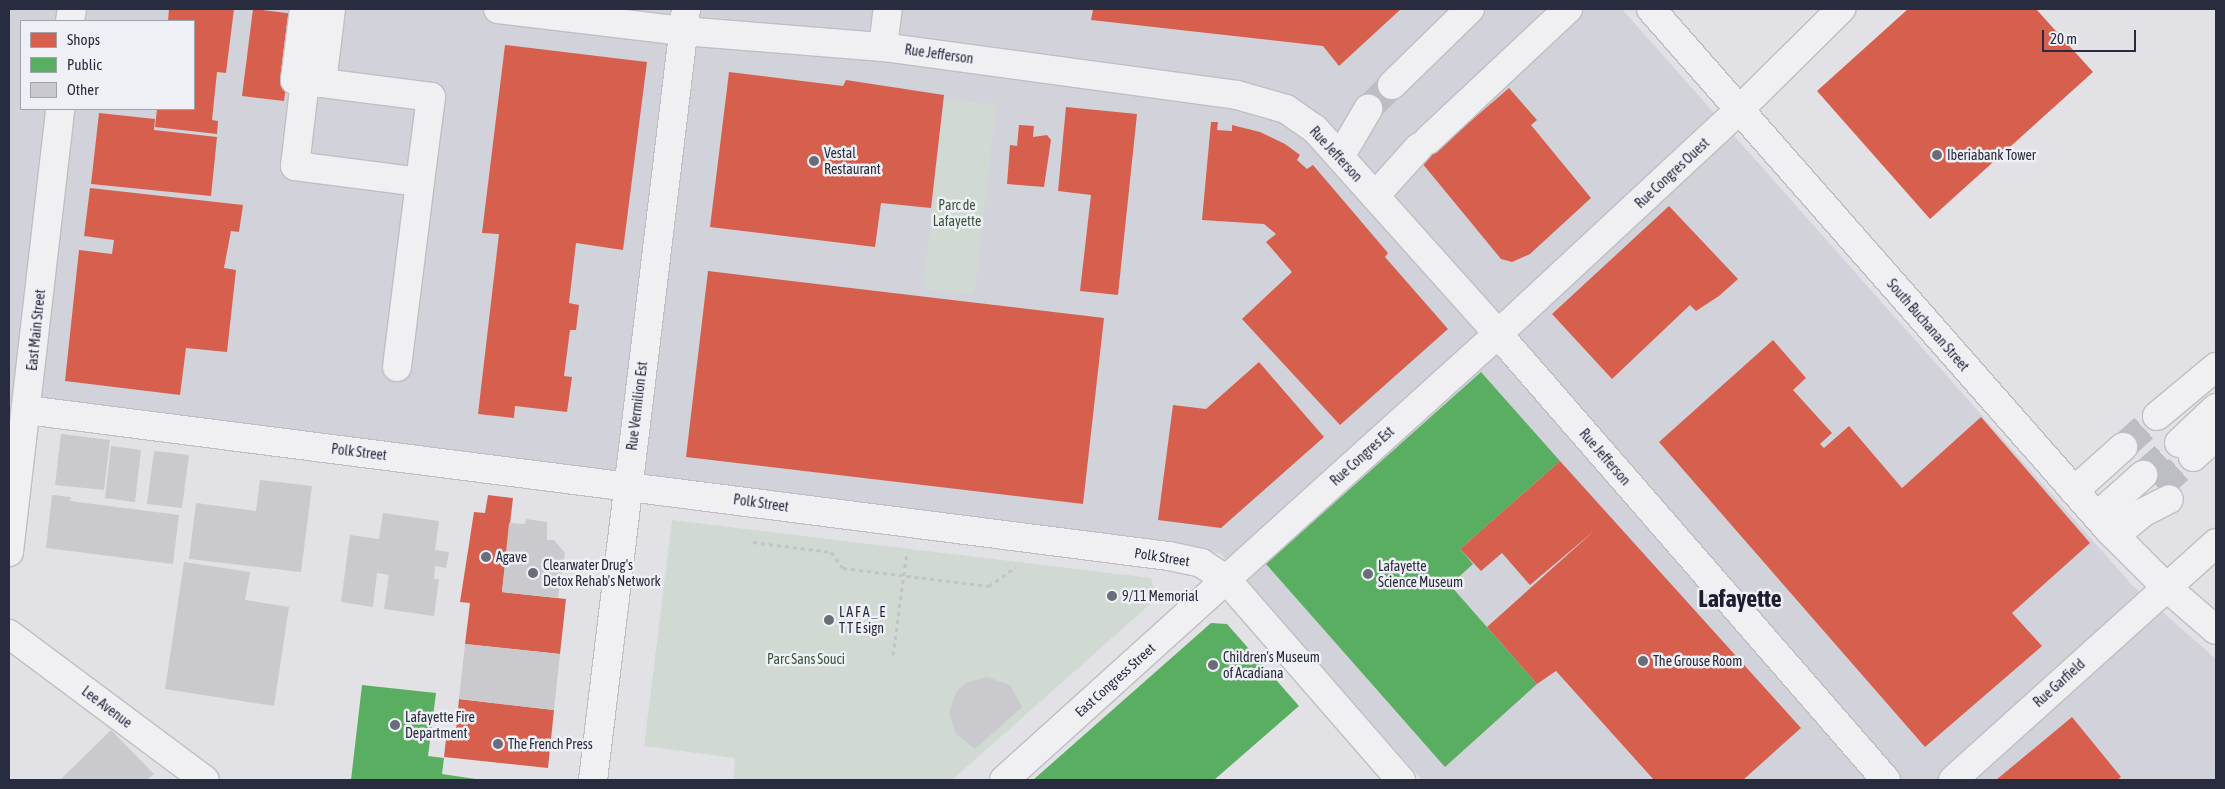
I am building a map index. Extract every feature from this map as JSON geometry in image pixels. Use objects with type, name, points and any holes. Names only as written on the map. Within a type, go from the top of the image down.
[{"type":"street","points":[[304,9],[295,80],[431,97],[397,367]]},
{"type":"street","points":[[331,9],[295,166],[420,182]]},
{"type":"street","name":"Rue Jefferson","points":[[498,9],[684,20],[1265,101],[1286,109],[1315,129],[1376,196],[1886,780]]},
{"type":"street","points":[[883,47],[888,9]]},
{"type":"street","points":[[1392,84],[1470,9]]},
{"type":"street","points":[[1376,196],[1424,143],[1568,9]]},
{"type":"street","name":"South Buchanan Street","points":[[1651,9],[2097,516],[2165,586],[2216,630]]},
{"type":"street","name":"Rue Congres Ouest","points":[[1498,334],[1739,110],[1841,9]]},
{"type":"street","name":"Rue Vermilion Est","points":[[593,780],[684,20]]},
{"type":"street","points":[[1340,157],[1368,108]]},
{"type":"street","name":"East Main Street","points":[[9,552],[27,410],[60,110]]},
{"type":"street","name":"Rue Congres Est","points":[[1226,579],[1498,334]]},
{"type":"street","points":[[2186,446],[2216,367]]},
{"type":"street","points":[[2186,446],[2216,386]]},
{"type":"street","points":[[2186,446],[2216,408]]},
{"type":"street","name":"Polk Street","points":[[27,410],[1169,556],[1201,563],[1226,579],[1401,780]]},
{"type":"street","points":[[2186,446],[2216,436]]},
{"type":"street","points":[[2145,474],[2142,513],[2097,516],[2145,474]]},
{"type":"street","name":"Rue Garfield","points":[[1953,780],[2165,586],[2216,543]]},
{"type":"street","name":"East Congress Street","points":[[1004,780],[1226,579]]},
{"type":"street","name":"Lee Avenue","points":[[9,634],[205,780]]},
{"type":"path","points":[[753,542],[831,552],[843,568],[989,586],[1016,567],[1025,568]]},
{"type":"path","points":[[893,655],[908,548]]},
{"type":"shaded area","points":[[9,9],[1622,9],[2133,586],[2216,659],[2216,780],[1422,780],[1221,554],[9,403]]},
{"type":"green space","name":"Parc de Lafayette","points":[[945,99],[996,105],[974,295],[923,289]]},
{"type":"green space","name":"Parc Sans Souci","points":[[672,520],[1151,578],[1156,599],[952,780],[733,780],[735,758],[644,746]]},
{"type":"building: Shops","points":[[169,9],[234,9],[226,73],[217,72],[212,120],[218,121],[217,134],[155,127],[157,110],[195,110],[195,20],[168,20]]},
{"type":"building: Shops","points":[[253,9],[295,14],[284,101],[242,96]]},
{"type":"building: Shops","points":[[1090,9],[1401,9],[1339,66],[1323,46],[1091,20],[1093,10]]},
{"type":"building: Shops","name":"Iberiabank Tower","points":[[1908,9],[2036,9],[2093,72],[1930,219],[1817,91]]},
{"type":"building: Shops","points":[[505,45],[647,62],[623,250],[576,243],[569,303],[579,305],[576,330],[570,330],[564,376],[572,377],[567,412],[515,406],[514,418],[478,414],[499,234],[482,233]]},
{"type":"building: Shops","points":[[729,72],[843,86],[846,80],[944,95],[931,208],[881,203],[875,247],[710,227]]},
{"type":"building: Shops","points":[[1509,88],[1537,120],[1531,125],[1591,198],[1530,254],[1512,262],[1501,259],[1422,163]]},
{"type":"building: Shops","points":[[1066,107],[1137,114],[1118,295],[1080,291],[1091,195],[1058,191]]},
{"type":"building: Shops","points":[[99,113],[155,119],[154,130],[217,137],[211,196],[91,184]]},
{"type":"building: Shops","points":[[1211,122],[1218,122],[1217,130],[1232,131],[1232,125],[1260,132],[1285,144],[1300,155],[1297,160],[1307,169],[1313,165],[1388,253],[1385,257],[1448,329],[1340,425],[1242,319],[1292,272],[1266,242],[1276,234],[1264,224],[1202,220]]},
{"type":"building: Shops","points":[[1019,125],[1034,126],[1033,137],[1047,135],[1051,140],[1044,187],[1007,184],[1010,145],[1017,146]]},
{"type":"building: Shops","points":[[90,188],[243,205],[239,232],[231,231],[224,268],[236,270],[227,352],[186,348],[180,395],[65,381],[79,250],[112,254],[114,240],[84,236]]},
{"type":"building: Shops","points":[[1669,206],[1738,279],[1719,296],[1696,311],[1690,305],[1612,379],[1552,314]]},
{"type":"building: Shops","points":[[708,271],[1104,318],[1083,504],[686,457]]},
{"type":"building: Shops","points":[[1773,340],[1806,378],[1793,390],[1832,433],[1820,444],[1824,448],[1849,426],[1902,488],[1981,417],[2090,543],[2012,613],[2042,646],[1925,747],[1659,442]]},
{"type":"building: Shops","points":[[1259,362],[1324,437],[1221,528],[1158,520],[1173,405],[1206,409]]},
{"type":"building: Shops","points":[[1560,461],[1801,728],[1743,780],[1654,780],[1556,671],[1537,684],[1487,627],[1595,530],[1530,585],[1502,553],[1481,571],[1460,549]]},
{"type":"building: Shops","name":"Agave","points":[[488,495],[513,498],[502,592],[566,599],[560,654],[465,644],[470,603],[460,602],[474,512],[485,513]]},
{"type":"building: Shops","name":"The French Press","points":[[459,699],[554,710],[548,768],[444,757],[447,730],[456,731]]},
{"type":"building: Shops","points":[[2072,717],[2121,777],[2117,780],[1996,780]]},
{"type":"building: Public","name":"Lafayette Science Museum","points":[[1481,372],[1560,461],[1460,549],[1473,564],[1450,585],[1537,684],[1445,767],[1266,564]]},
{"type":"building: Public","name":"Children's Museum of Acadiana","points":[[1211,623],[1227,624],[1299,706],[1214,780],[1033,780]]},
{"type":"building: Public","name":"Lafayette Fire Department","points":[[362,685],[436,693],[428,756],[444,758],[442,774],[482,780],[351,780]]},
{"type":"building: Other","points":[[61,434],[110,440],[104,490],[55,485]]},
{"type":"building: Other","points":[[111,446],[141,450],[135,502],[105,498]]},
{"type":"building: Other","points":[[154,451],[189,455],[182,508],[147,504]]},
{"type":"building: Other","points":[[260,480],[312,486],[301,572],[189,559],[196,503],[256,511]]},
{"type":"building: Other","points":[[52,495],[71,497],[70,501],[179,515],[173,564],[46,548]]},
{"type":"building: Other","points":[[383,513],[439,521],[435,550],[449,552],[446,568],[435,566],[434,579],[439,579],[434,616],[384,609],[389,575],[377,573],[373,607],[341,602],[350,535],[379,539]]},
{"type":"building: Other","name":"Clearwater Drug's Detox Rehab's Network","points":[[526,519],[547,522],[547,540],[554,540],[565,553],[558,598],[502,592],[509,523],[525,524]]},
{"type":"building: Other","points":[[184,562],[250,572],[245,600],[289,607],[274,706],[165,689]]},
{"type":"building: Other","points":[[465,644],[560,654],[554,710],[459,699]]},
{"type":"building: Other","points":[[987,677],[1010,685],[1022,707],[975,749],[956,734],[949,712],[957,691],[966,683]]},
{"type":"building: Other","points":[[111,730],[154,774],[147,780],[60,780]]},
{"type":"tunnel","points":[[1368,109],[1392,85]]},
{"type":"tunnel","points":[[2123,447],[2157,416]]},
{"type":"tunnel","points":[[2143,475],[2179,443]]},
{"type":"tunnel","points":[[2158,488],[2193,457]]},
{"type":"place","name":"Iberiabank Tower","points":[[1937,155]]},
{"type":"place","name":"Vestal Restaurant","points":[[814,161]]},
{"type":"place","name":"Agave","points":[[486,557]]},
{"type":"place","name":"Clearwater Drug's Detox Rehab's Network","points":[[533,573]]},
{"type":"place","name":"Lafayette Science Museum","points":[[1368,574]]},
{"type":"place","name":"9/11 Memorial","points":[[1112,596]]},
{"type":"place","name":"L A F A _ E T T E sign","points":[[829,620]]},
{"type":"place","name":"The Grouse Room","points":[[1643,661]]},
{"type":"place","name":"Children's Museum of Acadiana","points":[[1213,665]]},
{"type":"place","name":"Lafayette Fire Department","points":[[395,725]]},
{"type":"place","name":"The French Press","points":[[498,744]]},
{"type":"district","name":"Lafayette","points":[[1740,599]]}]
